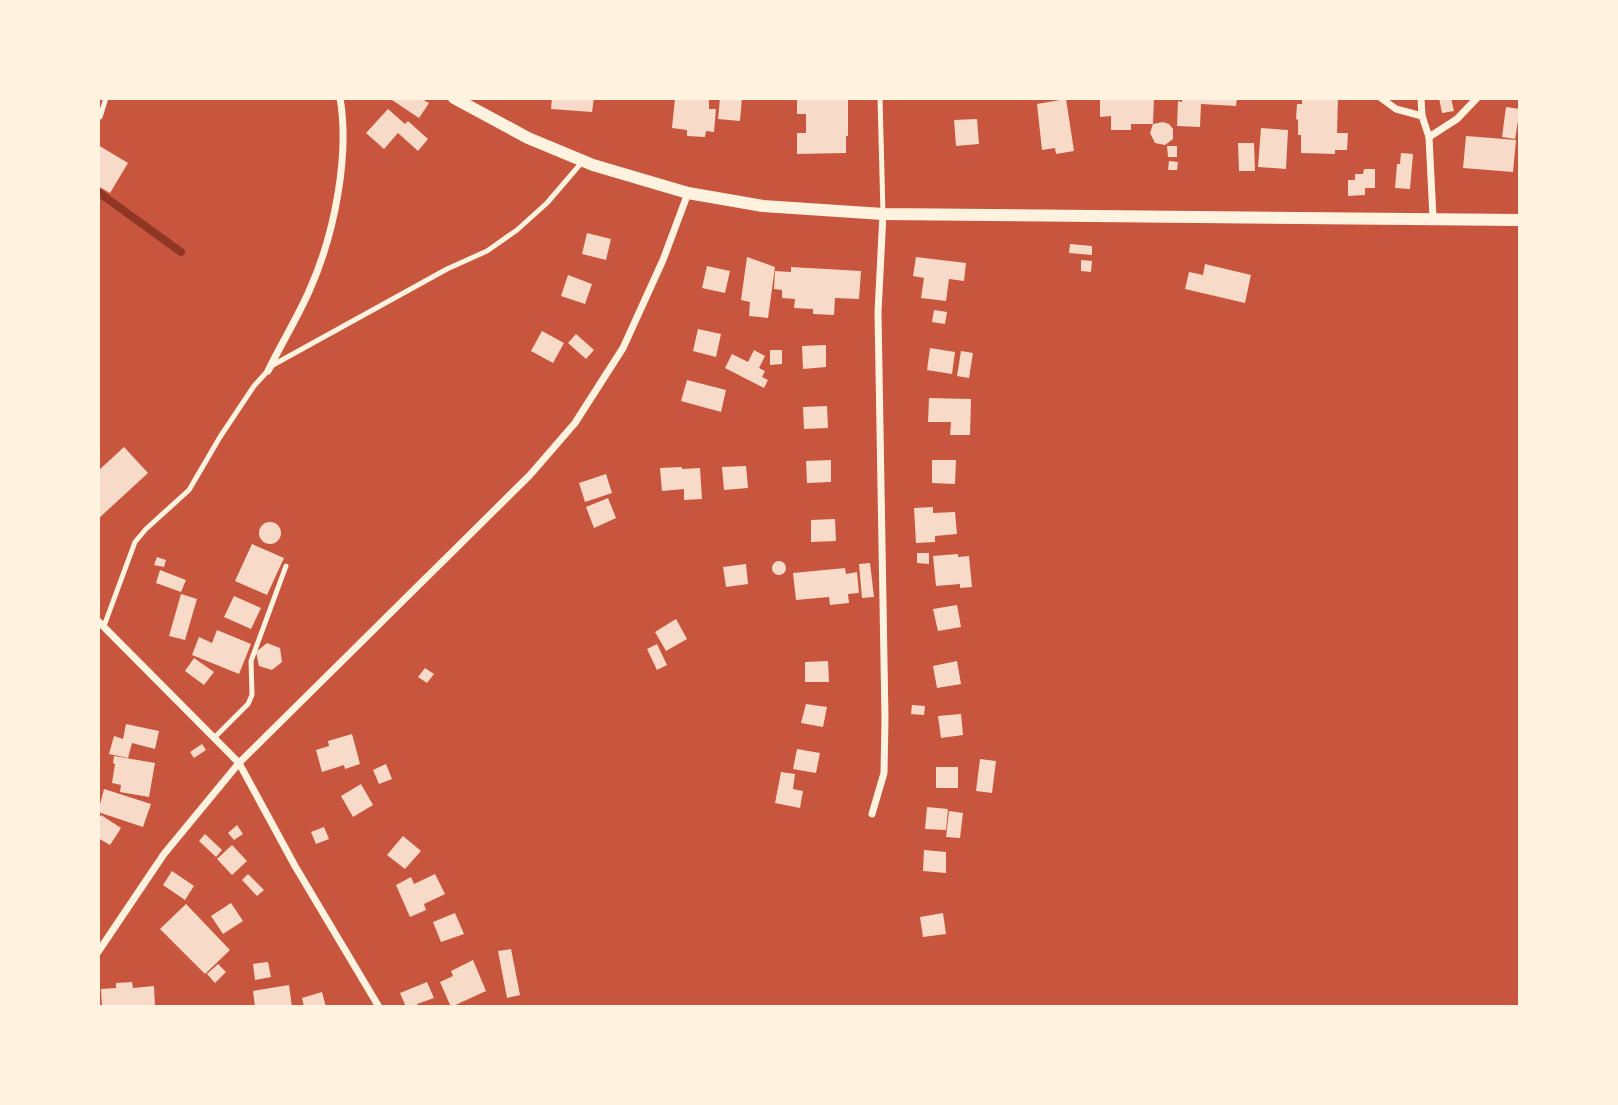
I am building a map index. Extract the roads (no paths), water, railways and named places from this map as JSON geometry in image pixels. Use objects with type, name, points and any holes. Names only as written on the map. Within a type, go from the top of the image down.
[{"type":"street","points":[[268,371],[311,287],[329,228],[342,166],[344,123],[340,98]]},
{"type":"street","points":[[454,98],[528,138],[583,161],[688,193],[763,206],[883,214],[1520,220]]},
{"type":"street","points":[[1381,98],[1396,109],[1422,116]]},
{"type":"street","points":[[1421,98],[1422,116],[1429,137],[1433,218]]},
{"type":"street","points":[[1429,137],[1457,119],[1477,98]]},
{"type":"street","points":[[98,951],[164,854],[239,763],[530,475],[575,423],[623,348],[663,260],[688,193]]},
{"type":"street","points":[[872,814],[884,773],[885,719],[878,312],[883,214]]},
{"type":"street","points":[[101,624],[239,763],[295,866],[379,1007]]},
{"type":"lane","points":[[100,117],[106,98]]},
{"type":"lane","points":[[475,110],[481,98]]},
{"type":"lane","points":[[880,98],[883,214]]},
{"type":"lane","points":[[101,624],[135,542],[189,490],[254,386],[273,365],[447,269],[487,251],[517,230],[547,203],[583,161]]},
{"type":"lane","points":[[214,738],[248,704],[252,695],[251,661],[285,566]]},
{"type":"waterway","points":[[98,192],[181,252]]}]
